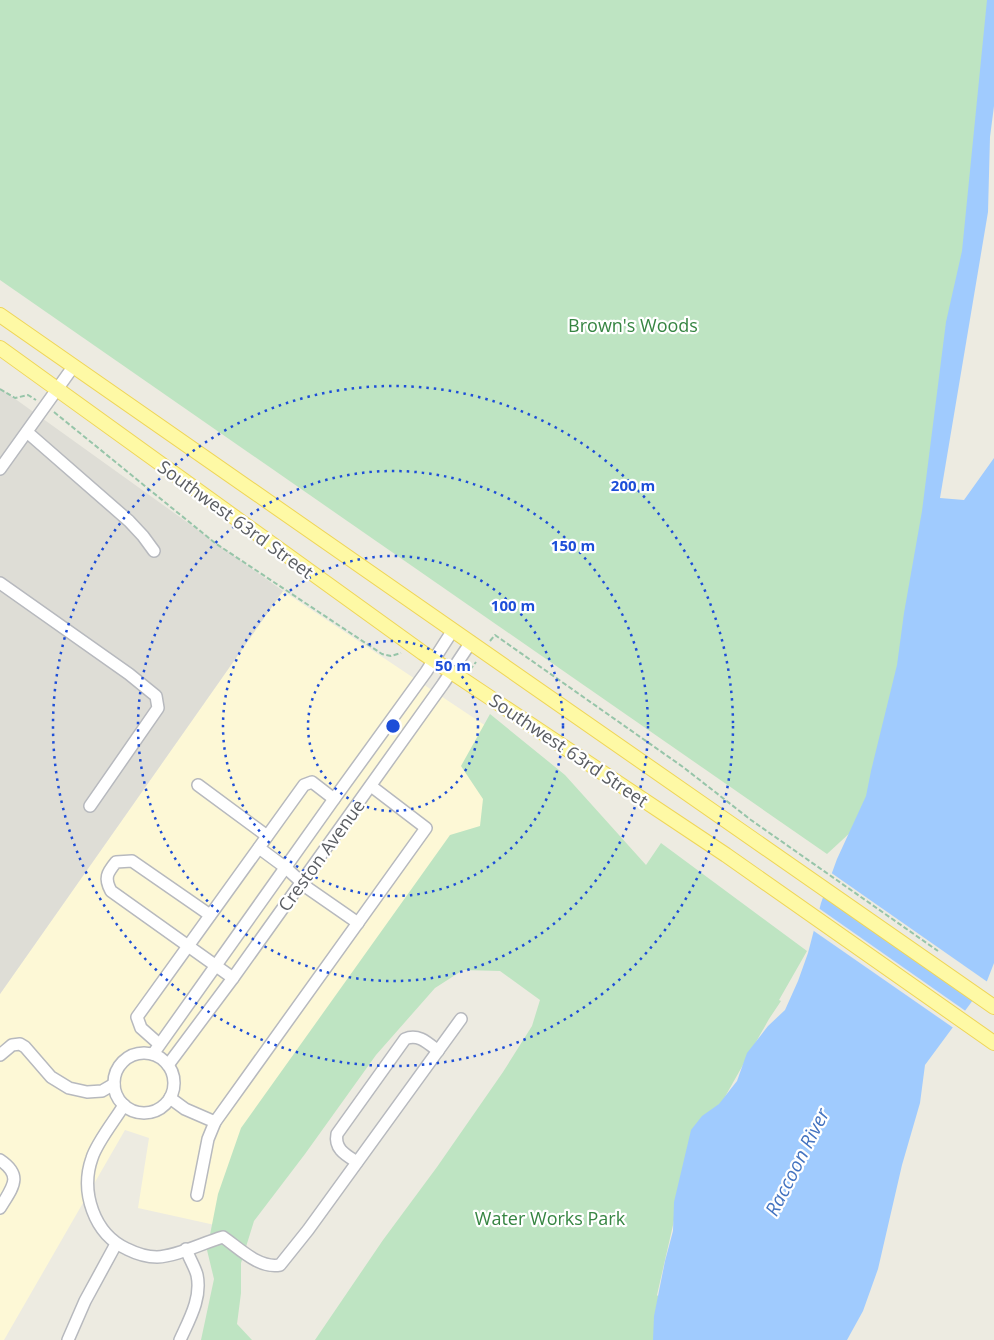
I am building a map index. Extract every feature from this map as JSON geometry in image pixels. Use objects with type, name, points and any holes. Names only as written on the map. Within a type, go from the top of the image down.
[{"type":"main road","name":"Southwest 63rd Street","points":[[0,315],[453,630],[747,826],[994,1007]]},
{"type":"main road","name":"Southwest 63rd Street","points":[[0,348],[331,587],[434,659],[726,855],[988,1039]]},
{"type":"street","points":[[0,469],[73,367]]},
{"type":"street","points":[[27,432],[129,521],[154,551]]},
{"type":"street","points":[[0,582],[129,674],[156,696],[158,708],[90,806]]},
{"type":"street","name":"Creston Avenue","points":[[156,1049],[453,630]]},
{"type":"street","name":"Creston Avenue","points":[[168,1065],[371,786],[471,642]]},
{"type":"street","points":[[156,1049],[136,1053],[127,1058],[115,1074],[116,1094],[124,1105],[137,1112],[147,1113],[165,1105],[174,1088],[174,1078],[165,1060],[141,1028],[137,1016],[304,785],[312,782],[334,798]]},
{"type":"street","points":[[198,786],[267,836]]},
{"type":"street","points":[[197,1195],[208,1139],[215,1122],[426,828],[371,786]]},
{"type":"street","points":[[258,848],[286,868],[309,889],[358,923]]},
{"type":"street","points":[[210,915],[132,860],[116,862],[108,872],[107,883],[111,891],[233,978]]},
{"type":"street","points":[[124,1105],[92,1157],[89,1174],[88,1191],[92,1209],[97,1223],[107,1236],[116,1244],[139,1255],[157,1257],[186,1250],[223,1237],[260,1262],[271,1267],[280,1265],[308,1230],[461,1019]]},
{"type":"street","points":[[357,1162],[338,1148],[336,1144],[337,1134],[405,1039],[410,1037],[421,1039],[438,1050]]},
{"type":"street","points":[[0,1055],[12,1046],[20,1044],[25,1047],[51,1078],[69,1088],[87,1092],[102,1092],[114,1084]]},
{"type":"street","points":[[170,1098],[186,1109],[215,1122]]},
{"type":"street","points":[[0,1160],[14,1174],[14,1184],[0,1208]]},
{"type":"street","points":[[68,1340],[85,1301],[116,1244]]},
{"type":"street","points":[[180,1340],[196,1303],[199,1290],[197,1274],[186,1250]]},
{"type":"path","points":[[0,389],[15,398],[28,395],[67,421],[215,543],[382,654],[391,656],[403,652]]},
{"type":"path","points":[[464,679],[495,635],[683,767],[747,826],[937,951]]},
{"type":"shaded area","points":[[0,388],[283,591],[0,994]]},
{"type":"shaded area","points":[[283,591],[561,776],[242,1231],[138,1208],[149,1138],[125,1130],[4,1340],[0,1340],[0,994]]},
{"type":"green space","name":"Brown's Woods","points":[[0,0],[994,0],[994,35],[891,795],[827,854],[0,280]]},
{"type":"green space","name":"Water Works Park","points":[[490,714],[565,775],[646,865],[661,843],[807,951],[779,1000],[781,1001],[687,1164],[657,1295],[691,1335],[690,1340],[315,1340],[383,1240],[437,1167],[503,1072],[532,1026],[540,1000],[500,971],[463,970],[435,988],[376,1055],[254,1221],[241,1263],[241,1293],[237,1324],[252,1340],[201,1340],[214,1279],[207,1250],[218,1194],[241,1128],[450,835],[480,826],[483,799],[461,766]]},
{"type":"water","name":"Raccoon River","points":[[987,0],[994,0],[994,106],[990,137],[988,212],[940,498],[964,500],[994,458],[994,963],[987,981],[925,1065],[920,1103],[902,1165],[878,1269],[863,1311],[847,1340],[653,1340],[654,1316],[673,1231],[674,1202],[691,1130],[702,1116],[719,1104],[737,1081],[747,1053],[768,1026],[785,1010],[808,953],[821,903],[837,859],[866,796],[897,665],[922,511],[946,322],[962,251]]},
{"type":"pier","points":[[830,872],[989,983],[974,1002],[821,895]]},
{"type":"pier","points":[[817,907],[967,1012],[955,1029],[811,929]]}]
